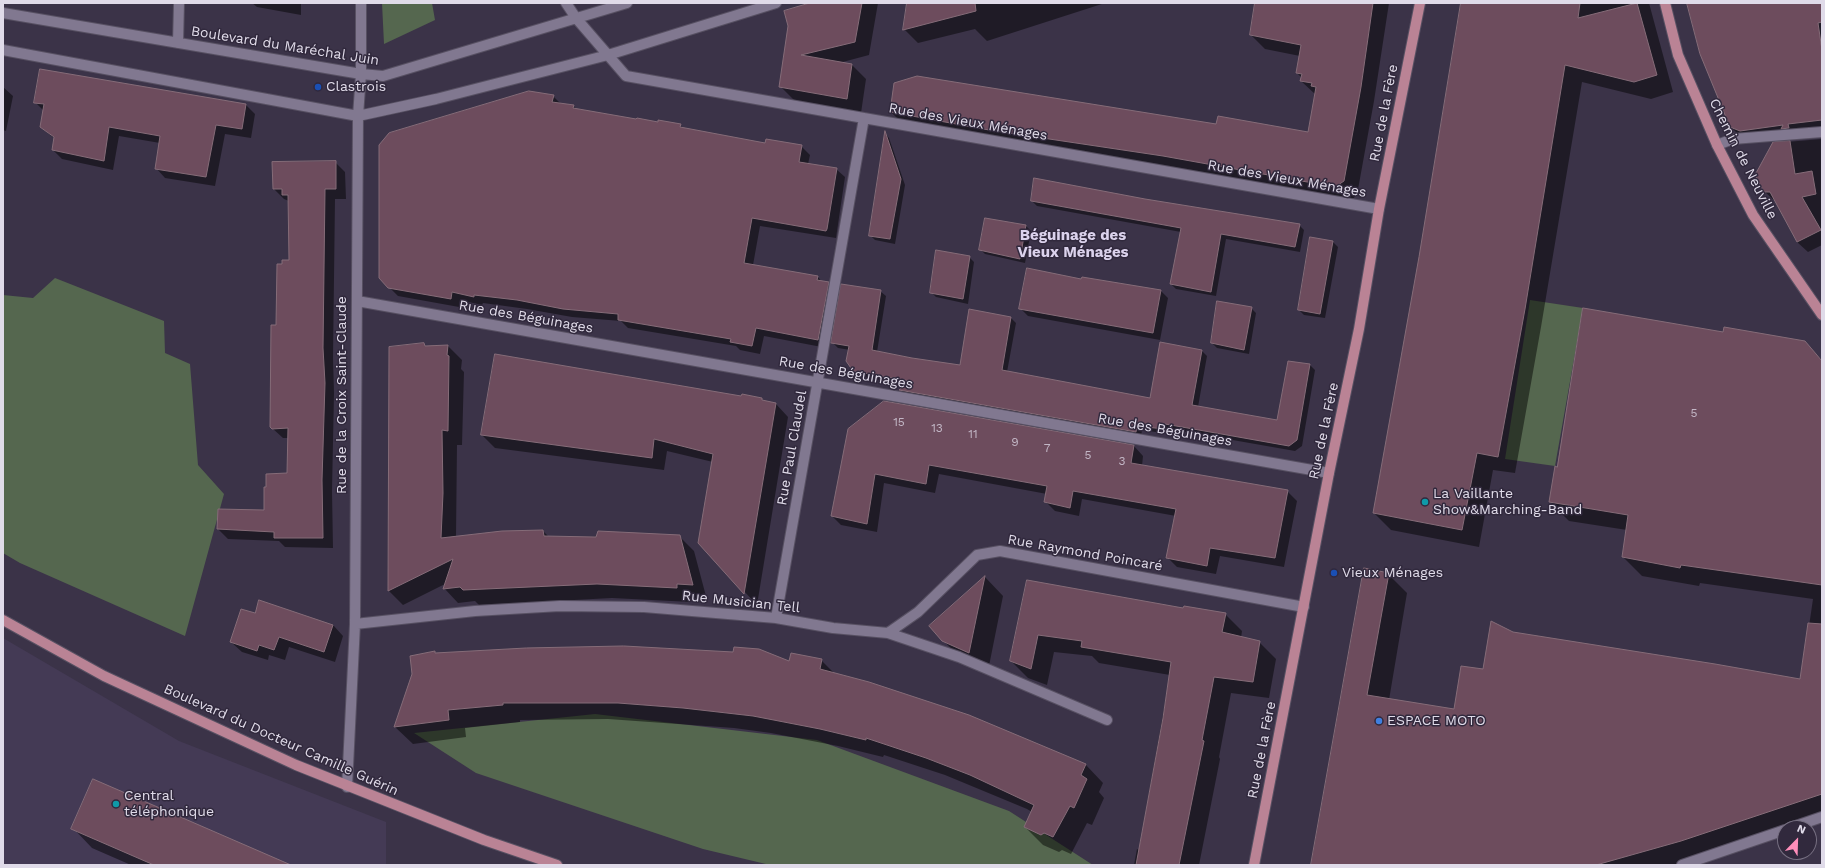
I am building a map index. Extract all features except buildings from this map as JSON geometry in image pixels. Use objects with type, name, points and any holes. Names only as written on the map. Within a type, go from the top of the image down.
[{"type":"main road","name":"Rue de la Fère","points":[[1254,865],[1329,473],[1359,329],[1380,210],[1420,3]]},
{"type":"main road","name":"Chemin de Neuville","points":[[1665,3],[1678,55],[1717,145],[1753,215],[1822,315]]},
{"type":"main road","name":"Boulevard du Docteur Camille Guérin","points":[[3,620],[104,676],[296,765],[347,787],[484,840],[557,865]]},
{"type":"street","points":[[178,43],[179,3]]},
{"type":"street","name":"Rue de la Croix Saint-Claude","points":[[347,787],[354,624],[358,116],[361,74],[361,3]]},
{"type":"street","name":"Rue des Vieux Ménages","points":[[566,3],[576,18],[626,76],[1380,210]]},
{"type":"street","name":"Boulevard du Maréchal Juin","points":[[3,13],[361,74],[383,76],[627,3]]},
{"type":"street","points":[[3,50],[358,116],[436,99],[608,55],[776,3]]},
{"type":"street","name":"Rue Paul Claudel","points":[[776,618],[864,118]]},
{"type":"street","points":[[1717,145],[1733,139],[1822,132]]},
{"type":"street","name":"Rue des Béguinages","points":[[357,301],[1329,473]]},
{"type":"street","name":"Rue Raymond Poincaré","points":[[888,633],[918,612],[977,555],[1000,551],[1304,607]]},
{"type":"street","name":"Rue Musician Tell","points":[[354,624],[475,612],[560,606],[644,607],[776,618],[832,628],[888,633],[959,657],[1107,720]]},
{"type":"street","points":[[1682,865],[1777,833]]},
{"type":"shaded area","points":[[3,638],[179,741],[386,822],[386,865],[3,865]]},
{"type":"green space","points":[[382,3],[432,3],[435,20],[384,44]]},
{"type":"green space","points":[[55,278],[164,321],[165,353],[190,364],[198,465],[224,494],[185,636],[20,563],[3,553],[3,295],[33,298]]},
{"type":"green space","points":[[1530,300],[1583,308],[1555,466],[1505,459]]},
{"type":"green space","points":[[595,714],[817,740],[1009,811],[1093,865],[770,865],[703,849],[476,773],[414,733]]},
{"type":"place","name":"Clastrois","points":[[318,87]]},
{"type":"place","name":"La Vaillante Show&Marching-Band","points":[[1425,502]]},
{"type":"place","name":"Vieux Ménages","points":[[1334,573]]},
{"type":"place","name":"ESPACE MOTO","points":[[1379,721]]},
{"type":"place","name":"Central téléphonique","points":[[116,804]]},
{"type":"district","name":"Béguinage des Vieux Ménages","points":[[1073,244]]}]
